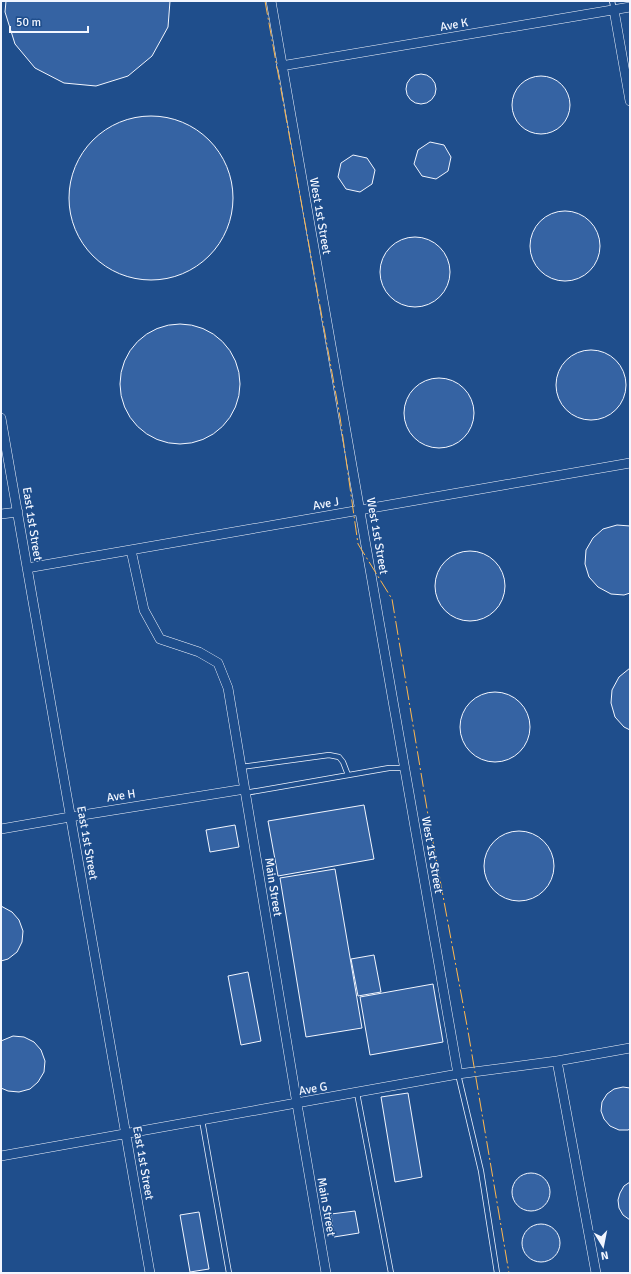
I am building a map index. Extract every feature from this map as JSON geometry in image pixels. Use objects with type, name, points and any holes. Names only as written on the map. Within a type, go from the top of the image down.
[{"type":"street","name":"West 1st Street","points":[[271,1],[281,66],[361,510],[458,1074]]},
{"type":"street","name":"Ave K","points":[[281,66],[613,5],[630,7]]},
{"type":"street","points":[[613,5],[630,101]]},
{"type":"street","name":"East 1st Street","points":[[1,418],[150,1273]]},
{"type":"street","name":"Ave J","points":[[27,568],[630,463]]},
{"type":"street","points":[[1,514],[18,512]]},
{"type":"street","name":"Main Street","points":[[131,550],[144,610],[160,639],[199,652],[218,663],[228,688],[296,1104],[326,1273]]},
{"type":"street","name":"Ave H","points":[[1,829],[70,817],[245,791]]},
{"type":"street","name":"Ave G","points":[[1,1156],[458,1074],[557,1061],[630,1048]]},
{"type":"street","points":[[557,1061],[596,1273]]},
{"type":"lane","points":[[241,767],[329,755],[339,757],[343,762],[348,775]]},
{"type":"lane","points":[[245,791],[390,768],[405,768]]},
{"type":"lane","points":[[458,1074],[481,1171],[497,1273]]},
{"type":"lane","points":[[357,1093],[391,1273]]},
{"type":"lane","points":[[202,1120],[229,1273]]},
{"type":"building","points":[[6,1],[170,1],[168,27],[152,56],[128,76],[96,86],[64,83],[35,68],[15,44],[5,12]]},
{"type":"building","points":[[421,74],[432,78],[436,89],[432,100],[421,104],[410,100],[406,89],[410,78]]},
{"type":"building","points":[[541,76],[552,78],[565,89],[568,94],[570,105],[568,116],[557,129],[552,132],[541,134],[530,132],[517,121],[514,116],[512,105],[514,94],[525,81],[530,78]]},
{"type":"building","points":[[143,116],[159,116],[175,119],[190,125],[203,134],[215,146],[224,159],[230,174],[233,198],[232,214],[224,237],[215,250],[203,262],[190,271],[175,277],[159,280],[143,280],[127,277],[112,271],[99,262],[87,250],[78,237],[72,222],[69,206],[69,190],[72,174],[78,159],[87,146],[99,134],[112,125],[127,119]]},
{"type":"building","points":[[430,142],[444,145],[451,157],[448,171],[436,179],[422,176],[414,164],[418,150]]},
{"type":"building","points":[[353,155],[367,158],[375,170],[372,184],[360,192],[346,189],[338,177],[341,163]]},
{"type":"building","points":[[565,211],[578,214],[590,221],[597,233],[600,246],[597,259],[590,271],[578,278],[565,281],[552,278],[540,271],[533,259],[530,246],[533,233],[540,221],[552,214]]},
{"type":"building","points":[[415,237],[428,240],[440,247],[447,259],[450,272],[447,285],[440,297],[428,304],[415,307],[402,304],[390,297],[383,285],[380,272],[383,259],[390,247],[402,240]]},
{"type":"building","points":[[180,324],[192,325],[203,329],[213,334],[222,342],[230,351],[235,361],[239,372],[239,396],[235,407],[230,417],[222,426],[213,434],[203,439],[192,443],[180,444],[168,443],[157,439],[147,434],[138,426],[130,417],[125,407],[121,396],[120,384],[121,372],[125,361],[130,351],[138,342],[147,334],[157,329],[168,325]]},
{"type":"building","points":[[591,350],[604,353],[616,360],[623,372],[626,385],[623,398],[616,410],[604,417],[591,420],[578,417],[566,410],[559,398],[556,385],[559,372],[566,360],[578,353]]},
{"type":"building","points":[[439,378],[452,381],[464,388],[471,400],[474,413],[471,426],[464,438],[452,445],[439,448],[426,445],[414,438],[407,426],[404,413],[407,400],[414,388],[426,381]]},
{"type":"building","points":[[617,525],[630,526],[630,593],[624,595],[611,594],[598,587],[589,577],[585,564],[586,550],[593,538],[603,529]]},
{"type":"building","points":[[470,551],[483,554],[495,561],[502,573],[505,586],[502,599],[495,611],[483,618],[470,621],[457,618],[445,611],[438,599],[435,586],[438,573],[445,561],[457,554]]},
{"type":"building","points":[[630,668],[630,730],[624,727],[615,717],[611,703],[612,690],[619,677]]},
{"type":"building","points":[[495,692],[508,695],[520,702],[527,714],[530,727],[527,740],[520,752],[508,759],[495,762],[482,759],[470,752],[463,740],[460,727],[463,714],[470,702],[482,695]]},
{"type":"building","points":[[364,805],[374,859],[278,876],[268,821]]},
{"type":"building","points":[[235,825],[239,847],[210,852],[206,830]]},
{"type":"building","points":[[519,831],[532,834],[544,841],[551,853],[554,866],[551,879],[544,891],[532,898],[519,901],[506,898],[494,891],[487,879],[484,866],[487,853],[494,841],[506,834]]},
{"type":"building","points":[[335,869],[362,1028],[306,1037],[280,878]]},
{"type":"building","points":[[1,906],[12,912],[19,920],[23,931],[22,942],[17,952],[8,959],[1,961]]},
{"type":"building","points":[[374,955],[381,992],[358,996],[351,959]]},
{"type":"building","points":[[248,972],[261,1041],[241,1045],[228,976]]},
{"type":"building","points":[[433,984],[443,1042],[370,1055],[360,997]]},
{"type":"building","points":[[13,1036],[24,1037],[34,1042],[41,1050],[45,1061],[44,1072],[38,1082],[30,1089],[19,1092],[8,1091],[1,1088],[1,1041]]},
{"type":"building","points":[[623,1087],[630,1088],[630,1129],[628,1130],[619,1130],[610,1126],[604,1119],[601,1111],[602,1102],[607,1094],[614,1089]]},
{"type":"building","points":[[408,1093],[422,1177],[395,1182],[381,1097]]},
{"type":"building","points":[[527,1173],[535,1173],[545,1178],[549,1185],[549,1199],[545,1206],[535,1211],[527,1211],[517,1206],[515,1203],[512,1196],[512,1188],[517,1178],[520,1176]]},
{"type":"building","points":[[630,1182],[630,1220],[623,1215],[619,1208],[618,1200],[624,1186]]},
{"type":"building","points":[[355,1211],[359,1233],[334,1237],[331,1214]]},
{"type":"building","points":[[199,1212],[209,1269],[190,1272],[180,1215]]},
{"type":"building","points":[[537,1224],[545,1224],[555,1229],[559,1236],[559,1250],[555,1257],[545,1262],[537,1262],[527,1257],[525,1254],[522,1247],[522,1239],[527,1229],[530,1227]]},
{"type":"power","points":[[265,1],[340,417],[358,544],[392,599],[428,815],[468,1031],[509,1273]]}]
